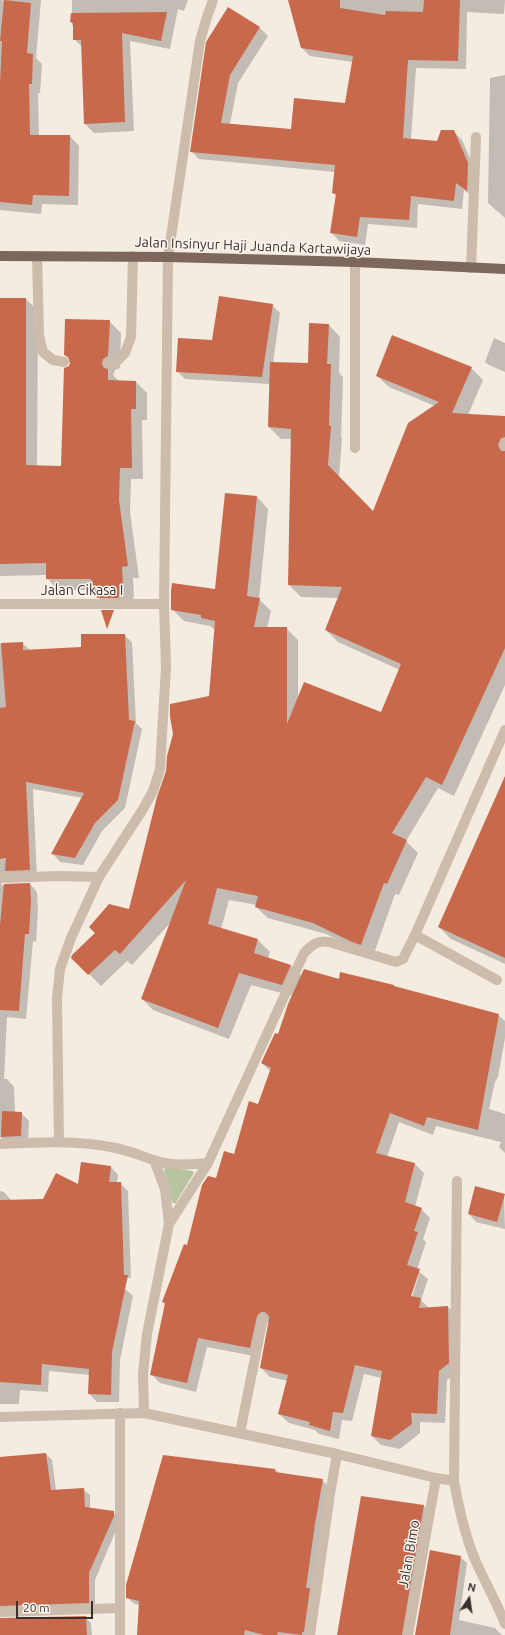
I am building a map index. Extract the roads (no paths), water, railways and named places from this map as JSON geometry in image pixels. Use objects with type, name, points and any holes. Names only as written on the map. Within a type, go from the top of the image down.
[{"type":"main road","name":"Jalan Insinyur Haji Juanda Kartawijaya","points":[[0,256],[133,256],[355,262],[505,269]]},
{"type":"street","points":[[58,1142],[57,998],[60,969],[71,938],[99,877],[144,809],[153,791],[160,769],[165,677],[164,604],[168,257],[200,41],[214,0]]},
{"type":"street","points":[[471,268],[476,137]]},
{"type":"street","points":[[37,256],[39,330],[43,352],[53,360],[64,362]]},
{"type":"street","points":[[108,363],[117,361],[125,353],[131,337],[133,256]]},
{"type":"street","points":[[355,262],[355,448]]},
{"type":"street","name":"Jalan Cikasa I","points":[[0,604],[164,604]]},
{"type":"street","points":[[169,1224],[208,1163],[304,953],[312,944],[320,941],[329,942],[396,962],[403,959],[505,730]]},
{"type":"street","points":[[0,878],[59,876],[99,877]]},
{"type":"street","points":[[415,935],[497,980]]},
{"type":"street","points":[[0,1144],[58,1142],[114,1148],[145,1155],[154,1160],[182,1165],[208,1163]]},
{"type":"street","points":[[144,1413],[143,1374],[146,1334],[169,1224],[165,1189],[154,1160]]},
{"type":"street","points":[[458,1180],[454,1481],[465,1534],[476,1563],[505,1624]]},
{"type":"street","points":[[240,1433],[263,1318]]},
{"type":"street","points":[[120,1413],[120,1635]]},
{"type":"street","points":[[0,1417],[144,1413],[337,1454],[454,1481]]},
{"type":"street","points":[[310,1635],[337,1454]]},
{"type":"street","name":"Jalan Bimo","points":[[408,1635],[436,1478]]},
{"type":"street","points":[[0,1612],[120,1608]]}]
